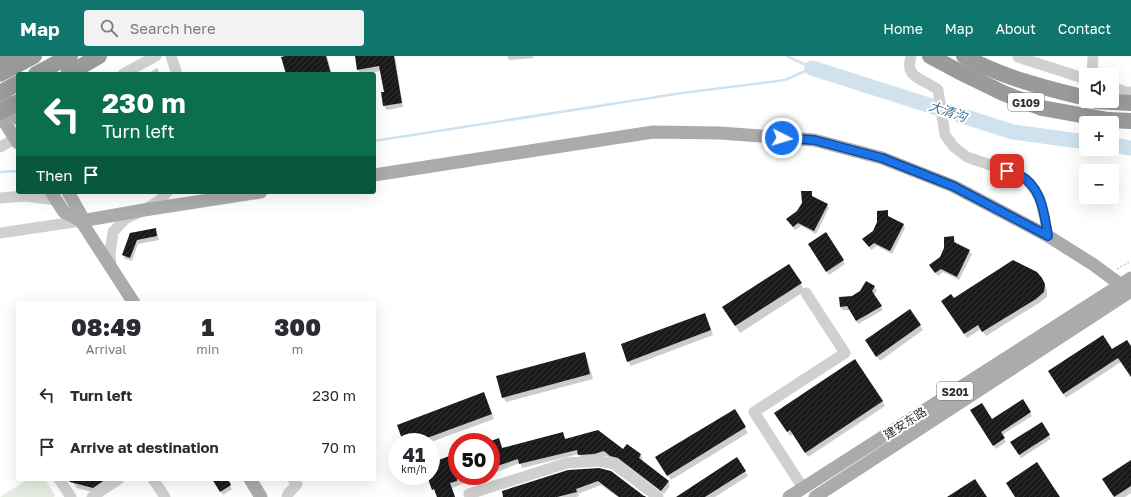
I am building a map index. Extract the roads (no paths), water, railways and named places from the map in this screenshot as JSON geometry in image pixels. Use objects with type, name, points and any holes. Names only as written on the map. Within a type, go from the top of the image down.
[{"type":"highway","points":[[0,65],[18,56],[25,72]]},
{"type":"highway","points":[[0,74],[34,56]]},
{"type":"highway","points":[[40,72],[70,56]]},
{"type":"highway","points":[[71,72],[99,56]]},
{"type":"highway","name":"G109","points":[[930,56],[1003,93],[1042,108],[1108,120],[1131,120]]},
{"type":"highway","name":"G109","points":[[964,56],[1008,76],[1042,87],[1079,96]]},
{"type":"highway","points":[[0,92],[16,84]]},
{"type":"highway","points":[[1119,102],[1131,103]]},
{"type":"main road","points":[[0,92],[9,111],[16,137]]},
{"type":"main road","points":[[376,175],[653,132],[720,132],[814,140],[882,158],[953,186],[1048,236],[1129,290]]},
{"type":"main road","points":[[69,194],[81,215],[81,221]]},
{"type":"main road","points":[[81,221],[248,194]]},
{"type":"main road","points":[[53,195],[64,212],[81,221],[133,301]]},
{"type":"main road","name":"建安东路","points":[[790,497],[1129,290]]},
{"type":"main road","name":"建安东路","points":[[815,497],[1129,290]]},
{"type":"main road","points":[[251,481],[261,497]]},
{"type":"street","points":[[127,72],[156,56]]},
{"type":"street","points":[[171,56],[176,72]]},
{"type":"street","points":[[911,56],[908,64],[912,73],[917,78],[931,84],[938,90],[945,135],[954,147],[967,157],[1020,175],[1026,180],[1036,191],[1041,202],[1048,236]]},
{"type":"street","points":[[1092,68],[1093,56]]},
{"type":"street","points":[[1018,58],[1079,77]]},
{"type":"street","points":[[1119,90],[1128,93],[1131,92]]},
{"type":"street","points":[[0,147],[16,141]]},
{"type":"street","points":[[111,267],[110,253],[113,232],[125,219],[159,201],[165,194]]},
{"type":"street","points":[[0,198],[53,195]]},
{"type":"street","points":[[0,233],[81,221]]},
{"type":"street","points":[[803,488],[754,412],[845,353],[806,293]]},
{"type":"street","points":[[469,494],[567,463],[600,461],[614,464],[658,497]]},
{"type":"street","points":[[60,481],[71,497]]},
{"type":"street","points":[[92,497],[116,481]]},
{"type":"street","points":[[154,481],[165,497]]},
{"type":"street","points":[[286,497],[297,484],[295,481]]},
{"type":"waterway","points":[[787,56],[812,68]]},
{"type":"waterway","points":[[376,141],[682,93],[785,80],[812,68]]},
{"type":"waterway","name":"大清沟","points":[[812,68],[1013,132],[1079,141]]},
{"type":"waterway","name":"大清沟","points":[[1119,146],[1131,148]]},
{"type":"waterway","points":[[0,172],[16,171]]}]
